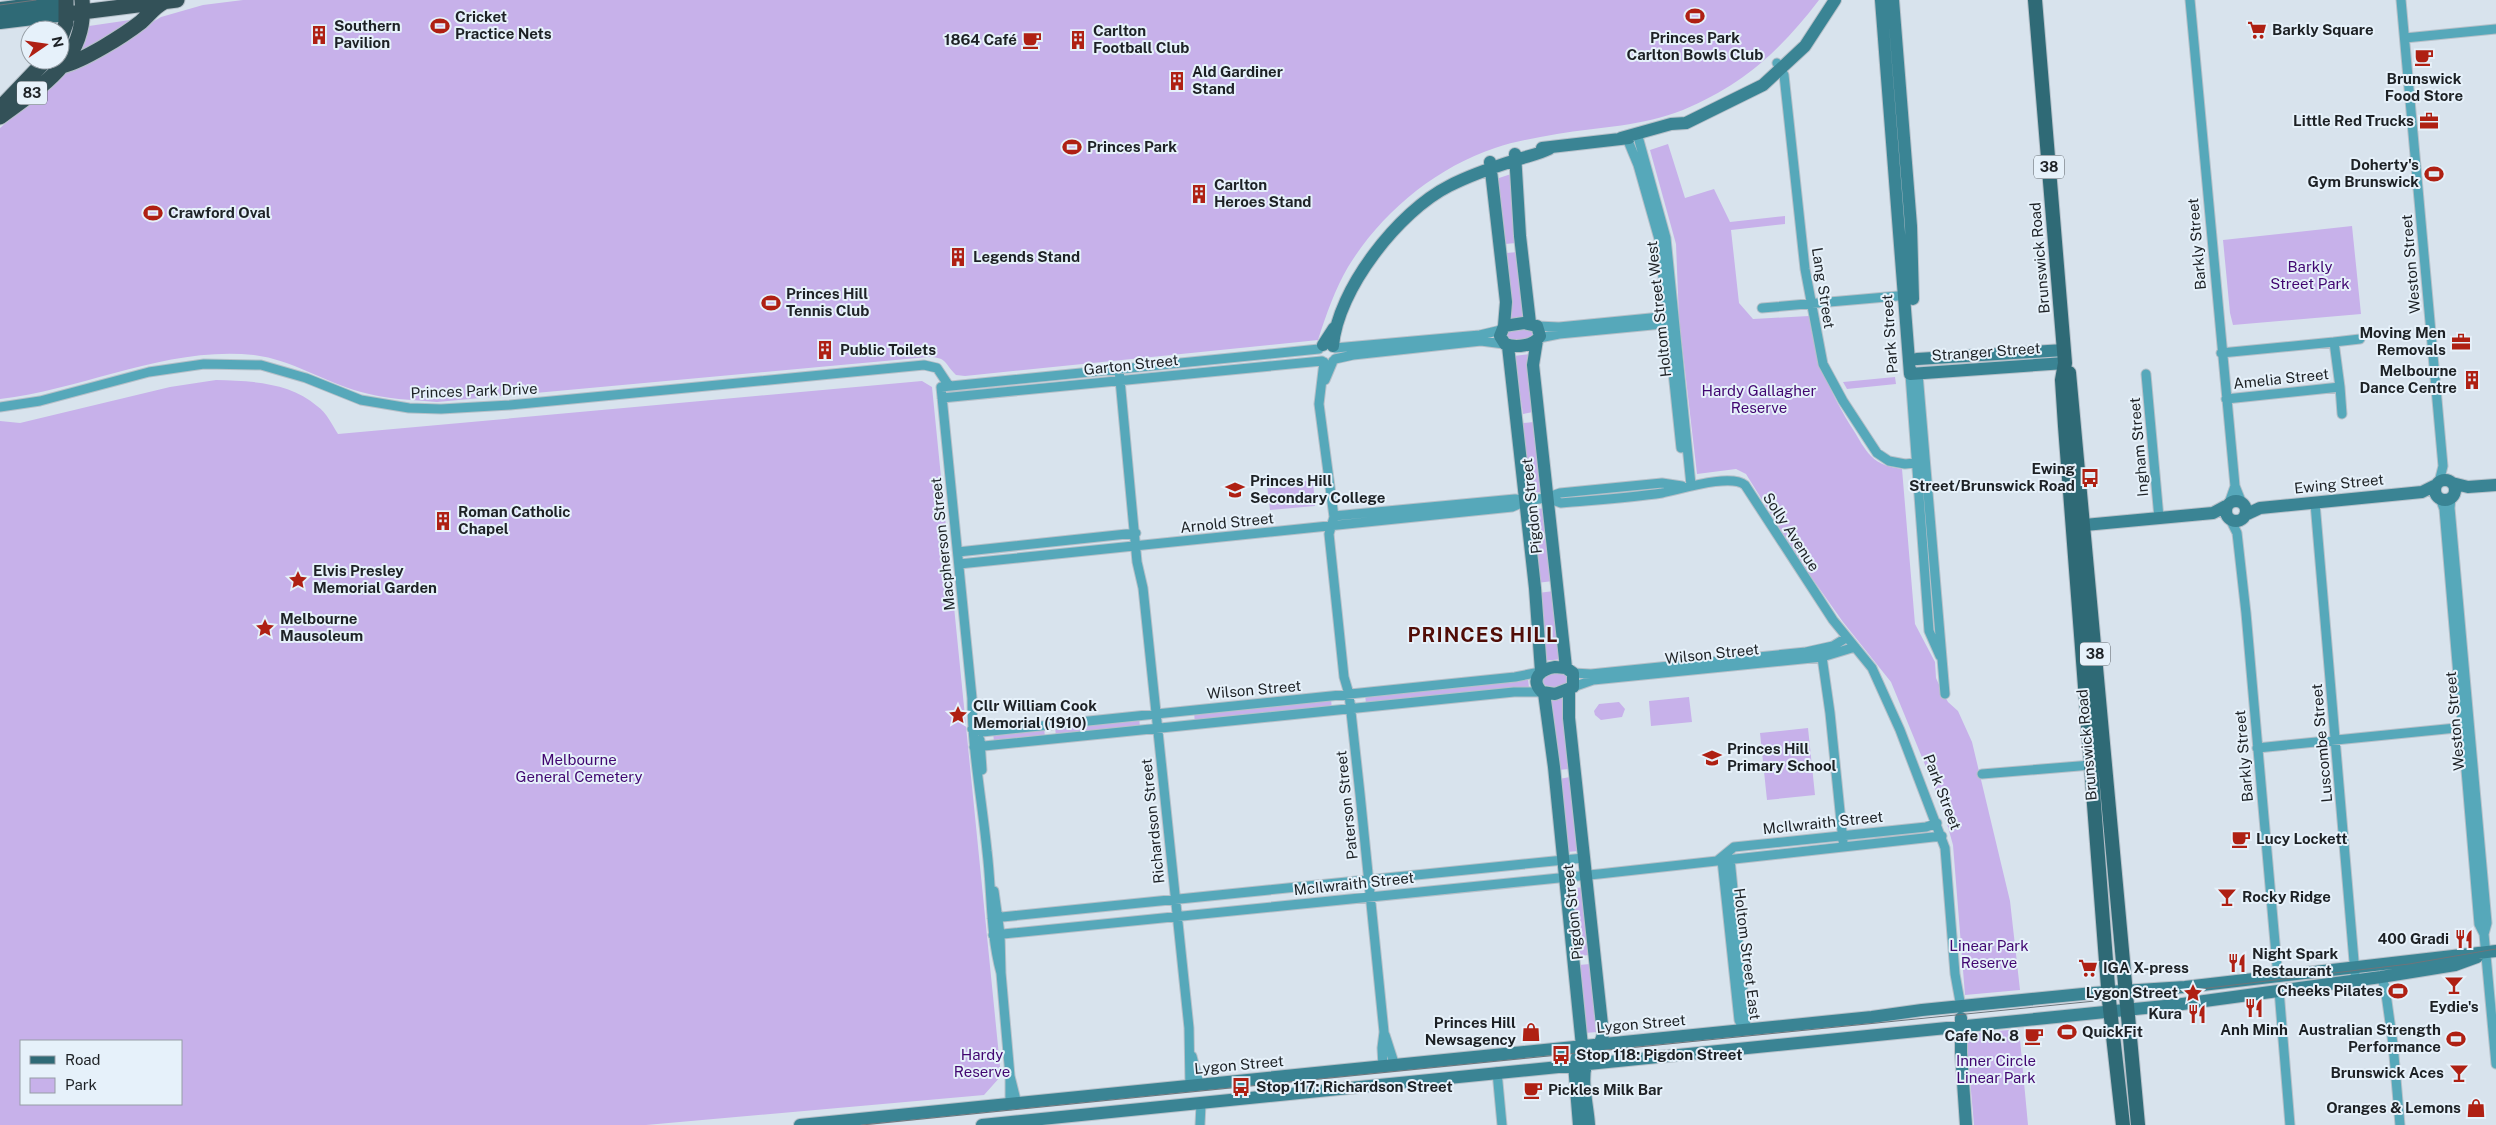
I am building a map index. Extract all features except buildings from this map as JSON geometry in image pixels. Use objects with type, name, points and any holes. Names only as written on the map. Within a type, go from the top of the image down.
[{"type":"highway","points":[[65,20],[68,4],[83,6],[171,1]]},
{"type":"highway","points":[[70,64],[77,62],[138,25],[154,8],[171,1]]},
{"type":"highway","name":"83","points":[[70,53],[77,42],[83,6]]},
{"type":"highway","name":"83","points":[[0,108],[36,70]]},
{"type":"highway","name":"83","points":[[0,117],[57,70]]},
{"type":"main road","name":"Brunswick Road","points":[[2035,0],[2064,356],[2071,379],[2078,526],[2098,764],[2117,907],[2138,1125]]},
{"type":"main road","points":[[0,10],[68,4]]},
{"type":"main road","points":[[0,22],[68,4]]},
{"type":"main road","name":"Brunswick Road","points":[[2098,764],[2102,909],[2108,992],[2123,1125]]},
{"type":"main road","points":[[2102,909],[2117,907]]},
{"type":"street","points":[[1328,354],[1340,317],[1364,269],[1381,245],[1416,210],[1449,186],[1490,165],[1515,157],[1549,149],[1672,131],[1680,125],[1709,113],[1741,96],[1780,66],[1824,16],[1835,0]]},
{"type":"street","name":"Park Street","points":[[1881,0],[1908,295],[1914,374],[1916,463],[1929,631],[1943,663]]},
{"type":"street","name":"Park Street","points":[[1893,0],[1911,226],[1908,295],[1917,359],[1914,374],[1926,462],[1945,694]]},
{"type":"street","name":"Barkly Street","points":[[2190,0],[2278,977]]},
{"type":"street","name":"Weston Street","points":[[2401,0],[2443,466],[2444,509],[2456,610],[2474,829],[2487,923],[2484,934],[2491,952],[2496,1058]]},
{"type":"street","points":[[2405,38],[2496,29]]},
{"type":"street","name":"Lang Street","points":[[1780,66],[1784,75],[1805,270],[1823,364],[1876,453],[1890,461],[1904,464],[1926,462]]},
{"type":"street","name":"Holtom Street West","points":[[1630,137],[1666,238],[1671,319],[1688,486]]},
{"type":"street","name":"Pigdon Street","points":[[1515,157],[1521,246],[1536,332],[1534,364],[1547,498],[1570,670]]},
{"type":"street","name":"Pigdon Street","points":[[1490,165],[1506,302],[1503,328],[1500,336],[1506,344],[1526,501],[1541,645],[1540,672]]},
{"type":"street","points":[[1501,249],[1521,246]]},
{"type":"street","points":[[1762,308],[1908,295]]},
{"type":"street","points":[[1503,328],[1536,332],[1559,327],[1671,319]]},
{"type":"street","name":"Garton Street","points":[[942,398],[1120,380],[1480,335],[1503,328]]},
{"type":"street","points":[[1506,344],[1520,346],[1536,332]]},
{"type":"street","name":"Amelia Street","points":[[2221,353],[2360,339]]},
{"type":"street","name":"Garton Street","points":[[945,387],[1119,369],[1328,354],[1353,354],[1481,341],[1506,344]]},
{"type":"street","name":"Amelia Street","points":[[2334,342],[2342,414]]},
{"type":"street","name":"Paterson Street","points":[[1328,354],[1320,392],[1320,414],[1334,516],[1332,526],[1335,534],[1350,677],[1350,709],[1384,1032],[1382,1048],[1389,1067]]},
{"type":"street","name":"Stranger Street","points":[[1917,359],[2064,356]]},
{"type":"street","name":"Stranger Street","points":[[1914,374],[2064,356]]},
{"type":"street","name":"Princes Park Drive","points":[[0,407],[32,403],[176,367],[239,362],[261,364],[361,400],[408,408],[510,405],[924,365],[937,368],[945,387]]},
{"type":"street","name":"Richardson Street","points":[[1119,369],[1138,562],[1144,588],[1190,1051],[1195,1085]]},
{"type":"street","name":"Ingham Street","points":[[2146,374],[2159,518]]},
{"type":"street","name":"Macpherson Street","points":[[945,387],[942,398],[1014,1105]]},
{"type":"street","name":"Amelia Street","points":[[2226,399],[2340,387]]},
{"type":"street","name":"Solly Avenue","points":[[1688,486],[1736,481],[1745,485],[1787,553],[1846,638]]},
{"type":"street","name":"Arnold Street","points":[[1334,516],[1515,499],[1526,501],[1547,498],[1560,492],[1662,483],[1688,486]]},
{"type":"street","name":"Ewing Street","points":[[2235,511],[2496,484]]},
{"type":"street","name":"Arnold Street","points":[[959,564],[1516,506],[1526,501]]},
{"type":"street","name":"Luscombe Street","points":[[2315,503],[2356,980]]},
{"type":"street","points":[[2078,526],[2235,511]]},
{"type":"street","points":[[958,552],[1136,533]]},
{"type":"street","name":"Park Street","points":[[1846,638],[1873,670],[1889,703],[1942,836],[1946,857],[1966,1125]]},
{"type":"street","name":"Wilson Street","points":[[1570,670],[1591,674],[1806,652],[1833,646],[1846,638]]},
{"type":"street","name":"Wilson Street","points":[[1571,688],[1592,680],[1822,657],[1855,647]]},
{"type":"street","points":[[1822,657],[1830,713],[1843,846]]},
{"type":"street","points":[[1552,668],[1570,670],[1571,688],[1555,694],[1543,692],[1536,681],[1540,672],[1552,668]]},
{"type":"street","name":"Wilson Street","points":[[976,731],[1515,677],[1540,672]]},
{"type":"street","name":"Pigdon Street","points":[[1571,688],[1569,718],[1604,1034],[1600,1044],[1580,1064]]},
{"type":"street","name":"Wilson Street","points":[[977,746],[1514,692],[1543,692]]},
{"type":"street","name":"Pigdon Street","points":[[1543,692],[1582,1046]]},
{"type":"street","points":[[2257,748],[2465,727]]},
{"type":"street","points":[[1982,774],[2098,764]]},
{"type":"street","name":"McIlwraith Street","points":[[1723,860],[1734,846],[1926,827],[1937,823]]},
{"type":"street","name":"McIlwraith Street","points":[[997,934],[1586,875],[1942,836]]},
{"type":"street","name":"McIlwraith Street","points":[[995,917],[1584,858]]},
{"type":"street","name":"Holtom Street East","points":[[1723,860],[1739,1020],[1744,1030]]},
{"type":"street","points":[[983,1108],[985,1125],[1497,1072],[1644,1060],[1746,1046],[1883,1035],[2110,1011],[2279,990],[2455,965],[2491,952]]},
{"type":"street","name":"Lygon Street","points":[[800,1125],[1389,1067],[1957,1007],[2108,992],[2164,989],[2491,952]]},
{"type":"street","points":[[2278,977],[2290,1125]]},
{"type":"street","points":[[2380,977],[2385,987],[2400,1125]]},
{"type":"street","points":[[1765,1028],[1766,1044]]},
{"type":"street","points":[[1744,1030],[1746,1046]]},
{"type":"street","points":[[1579,1125],[1582,1046]]},
{"type":"street","points":[[1495,1056],[1502,1125]]},
{"type":"street","points":[[1580,1064],[1585,1075],[1589,1125]]},
{"type":"street","points":[[1389,1067],[1391,1083]]},
{"type":"street","points":[[1195,1085],[1198,1125]]},
{"type":"street","points":[[1014,1105],[1016,1122]]},
{"type":"green space","name":"Princes Park","points":[[243,0],[1819,0],[1790,35],[1759,65],[1724,89],[1683,110],[1652,120],[1557,134],[1503,146],[1451,167],[1431,180],[1393,211],[1361,247],[1339,284],[1318,340],[965,376],[956,375],[939,358],[928,357],[437,402],[399,399],[370,394],[347,388],[282,361],[254,355],[221,354],[158,362],[64,387],[0,399],[0,128],[66,70],[70,70],[70,68],[83,63],[161,17],[203,5]]},
{"type":"green space","points":[[137,19],[76,58],[89,26]]},
{"type":"green space","name":"Hardy Gallagher Reserve","points":[[1668,144],[1685,198],[1714,189],[1730,222],[1785,216],[1785,224],[1731,230],[1739,303],[1753,319],[1809,316],[1815,347],[1825,376],[1838,404],[1860,441],[1868,453],[1881,464],[1902,469],[1915,624],[1935,662],[1936,678],[1940,687],[1948,702],[1958,711],[1972,742],[2010,901],[2020,990],[1965,995],[1953,845],[1942,806],[1891,682],[1843,622],[1802,564],[1746,474],[1736,469],[1697,474],[1679,319],[1676,244],[1650,150]]},
{"type":"green space","points":[[1511,174],[1516,243],[1505,244],[1496,179]]},
{"type":"green space","name":"Barkly Street Park","points":[[2352,226],[2361,314],[2233,325],[2230,313],[2223,240]]},
{"type":"green space","points":[[1518,252],[1526,317],[1511,319],[1506,253]]},
{"type":"green space","points":[[1514,328],[1533,330],[1533,336],[1525,341],[1507,339],[1507,331]]},
{"type":"green space","points":[[1531,354],[1533,412],[1523,414],[1514,356]]},
{"type":"green space","points":[[1895,377],[1896,384],[1847,389],[1843,382]]},
{"type":"green space","name":"Melbourne General Cemetery","points":[[216,380],[256,382],[282,387],[295,392],[321,409],[338,434],[922,381],[932,387],[1001,1076],[984,1095],[646,1125],[0,1125],[0,421],[20,423],[170,387]]},
{"type":"green space","points":[[1534,422],[1543,492],[1528,493],[1523,423]]},
{"type":"green space","points":[[1313,480],[1315,506],[1270,510],[1267,485]]},
{"type":"green space","points":[[1545,508],[1553,581],[1537,583],[1529,510]]},
{"type":"green space","points":[[1554,591],[1562,659],[1543,661],[1538,593]]},
{"type":"green space","points":[[1560,672],[1567,675],[1568,683],[1559,688],[1543,685],[1542,678],[1548,674]]},
{"type":"green space","points":[[1528,678],[1529,688],[1366,704],[1365,694]]},
{"type":"green space","points":[[1566,695],[1569,769],[1558,770],[1549,704],[1552,697]]},
{"type":"green space","points":[[1689,697],[1692,722],[1651,726],[1649,701]]},
{"type":"green space","points":[[1331,698],[1332,711],[1195,724],[1194,712]]},
{"type":"green space","points":[[1619,702],[1625,709],[1622,717],[1601,720],[1595,715],[1594,711],[1599,704]]},
{"type":"green space","points":[[1139,717],[1140,728],[1056,737],[1055,726]]},
{"type":"green space","points":[[1044,728],[1045,737],[994,742],[993,732]]},
{"type":"green space","points":[[1808,728],[1815,795],[1767,800],[1760,733]]},
{"type":"green space","points":[[1570,777],[1579,851],[1566,852],[1559,779]]},
{"type":"green space","points":[[1584,887],[1590,955],[1577,956],[1568,889]]},
{"type":"green space","points":[[1590,964],[1597,1032],[1585,1033],[1579,965]]},
{"type":"green space","name":"Inner Circle Linear Park","points":[[2019,1029],[2028,1125],[1974,1125],[1966,1034]]},
{"type":"tram line","points":[[0,5],[36,0]]},
{"type":"tram line","points":[[862,1125],[2125,998],[2409,964],[2496,949]]},
{"type":"place","name":"Princes Park Carlton Bowls Club","points":[[1695,16]]},
{"type":"place","name":"Cricket Practice Nets","points":[[440,26]]},
{"type":"place","name":"Barkly Square","points":[[2257,30]]},
{"type":"place","name":"Southern Pavilion","points":[[319,35]]},
{"type":"place","name":"1864 Café","points":[[1032,40]]},
{"type":"place","name":"Carlton Football Club","points":[[1078,40]]},
{"type":"place","name":"Brunswick Food Store","points":[[2424,57]]},
{"type":"place","name":"Ald Gardiner Stand","points":[[1177,81]]},
{"type":"place","name":"Little Red Trucks","points":[[2429,121]]},
{"type":"place","name":"Princes Park","points":[[1072,147]]},
{"type":"place","name":"Doherty's Gym Brunswick","points":[[2434,174]]},
{"type":"place","name":"Carlton Heroes Stand","points":[[1199,194]]},
{"type":"place","name":"Crawford Oval","points":[[153,213]]},
{"type":"place","name":"Legends Stand","points":[[958,257]]},
{"type":"place","name":"Princes Hill Tennis Club","points":[[771,303]]},
{"type":"place","name":"Moving Men Removals","points":[[2461,342]]},
{"type":"place","name":"Public Toilets","points":[[825,350]]},
{"type":"place","name":"Melbourne Dance Centre","points":[[2472,380]]},
{"type":"place","name":"Ewing Street/Brunswick Road","points":[[2090,478]]},
{"type":"place","name":"Princes Hill Secondary College","points":[[1235,490]]},
{"type":"place","name":"Roman Catholic Chapel","points":[[443,521]]},
{"type":"place","name":"Elvis Presley Memorial Garden","points":[[298,580]]},
{"type":"place","name":"Melbourne Mausoleum","points":[[265,628]]},
{"type":"place","name":"Cllr William Cook Memorial (1910)","points":[[958,715]]},
{"type":"place","name":"Princes Hill Primary School","points":[[1712,758]]},
{"type":"place","name":"Lucy Lockett","points":[[2241,839]]},
{"type":"place","name":"Rocky Ridge","points":[[2227,897]]},
{"type":"place","name":"400 Gradi","points":[[2464,939]]},
{"type":"place","name":"Night Spark Restaurant","points":[[2237,963]]},
{"type":"place","name":"IGA X-press","points":[[2088,968]]},
{"type":"place","name":"Eydie's","points":[[2454,985]]},
{"type":"place","name":"Cheeks Pilates","points":[[2398,991]]},
{"type":"place","name":"Lygon Street","points":[[2193,993]]},
{"type":"place","name":"Anh Minh","points":[[2254,1008]]},
{"type":"place","name":"Kura","points":[[2197,1014]]},
{"type":"place","name":"Princes Hill Newsagency","points":[[1531,1032]]},
{"type":"place","name":"QuickFit","points":[[2067,1032]]},
{"type":"place","name":"Cafe No. 8","points":[[2034,1036]]},
{"type":"place","name":"Australian Strength Performance","points":[[2456,1039]]},
{"type":"place","name":"Stop 118: Pigdon Street","points":[[1561,1055]]},
{"type":"place","name":"Brunswick Aces","points":[[2459,1073]]},
{"type":"place","name":"Stop 117: Richardson Street","points":[[1241,1087]]},
{"type":"place","name":"Pickles Milk Bar","points":[[1533,1090]]},
{"type":"place","name":"Oranges & Lemons","points":[[2476,1108]]},
{"type":"district","name":"PRINCES HILL","points":[[1483,635]]},
{"type":"park label","name":"Linear Park Reserve","points":[[1989,954]]},
{"type":"park label","name":"Hardy Reserve","points":[[982,1064]]}]
